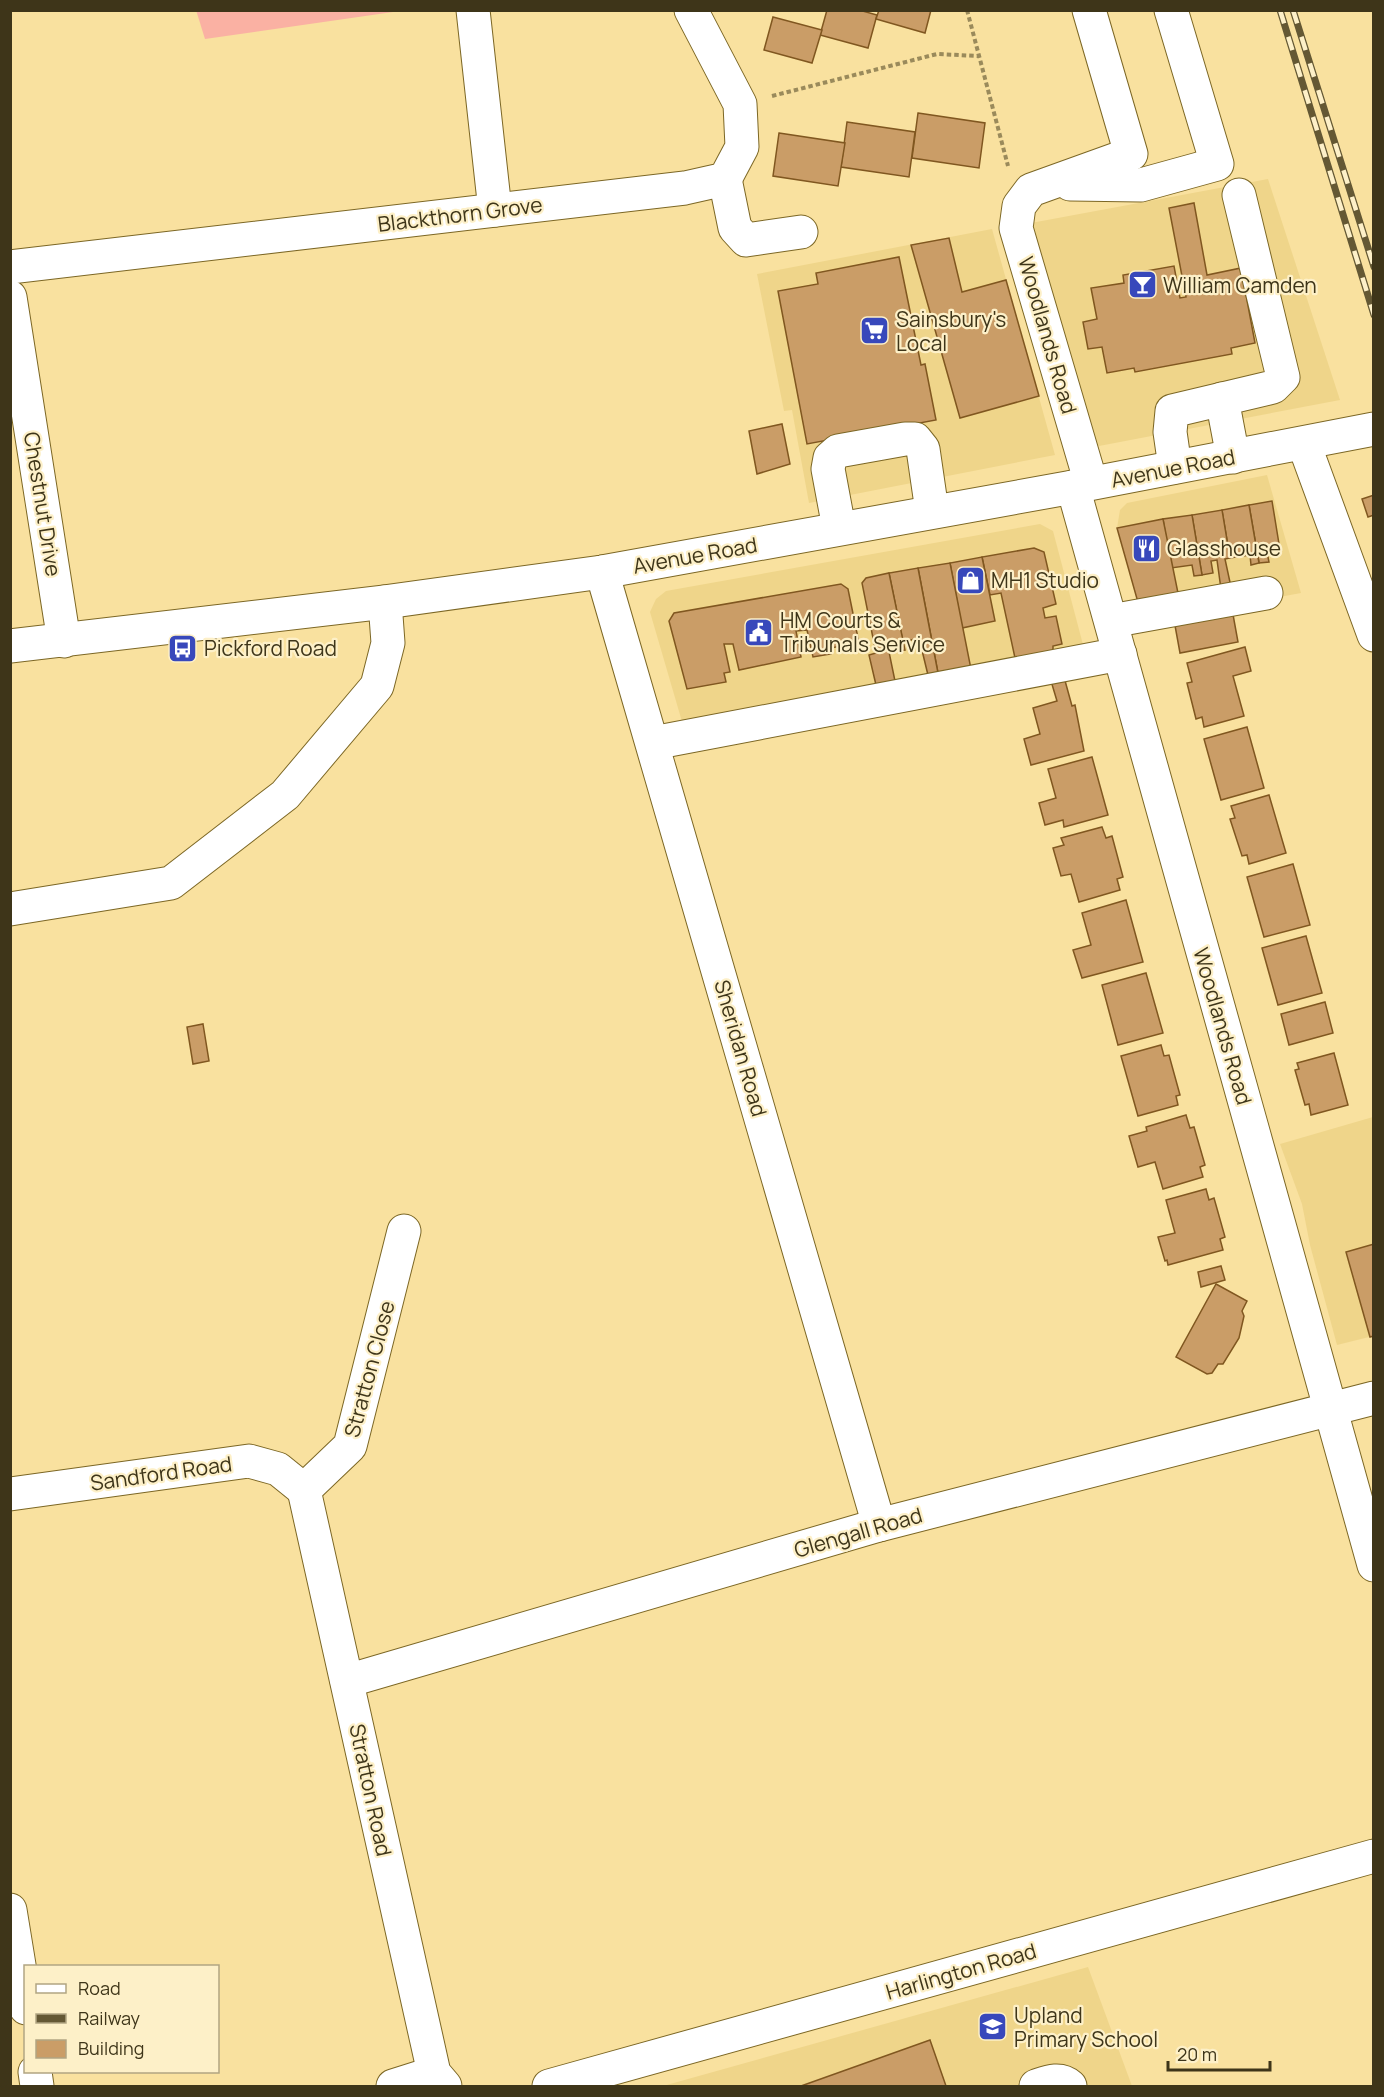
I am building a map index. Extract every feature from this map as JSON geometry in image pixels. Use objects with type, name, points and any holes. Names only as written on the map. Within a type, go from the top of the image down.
[{"type":"street","points":[[473,10],[495,210]]},
{"type":"street","points":[[691,10],[740,104],[742,147],[725,179],[735,228],[746,240],[801,231]]},
{"type":"street","points":[[1089,10],[1141,185]]},
{"type":"street","points":[[1033,193],[1141,185],[1217,164],[1171,10]]},
{"type":"street","points":[[1033,193],[1131,154]]},
{"type":"street","name":"Blackthorn Grove","points":[[10,267],[685,188],[725,179]]},
{"type":"street","name":"Woodlands Road","points":[[1033,193],[1016,228],[1082,485],[1111,621],[1374,1565]]},
{"type":"street","points":[[1175,467],[1170,432],[1172,411],[1273,387],[1283,377],[1239,195]]},
{"type":"street","name":"Chestnut Drive","points":[[10,297],[64,641]]},
{"type":"street","points":[[1222,399],[1233,457]]},
{"type":"street","name":"Avenue Road","points":[[10,646],[385,602],[602,572],[1304,444],[1374,429]]},
{"type":"street","points":[[839,528],[828,469],[830,458],[838,451],[915,439],[922,449],[932,511]]},
{"type":"street","points":[[1304,444],[1374,635]]},
{"type":"street","name":"Sheridan Road","points":[[602,572],[879,1525]]},
{"type":"street","points":[[1111,621],[1266,593]]},
{"type":"street","points":[[10,909],[171,883],[285,795],[377,686],[388,643],[385,602]]},
{"type":"street","points":[[653,743],[1120,654]]},
{"type":"street","name":"Stratton Close","points":[[303,1490],[350,1446],[404,1231]]},
{"type":"street","name":"Glengall Road","points":[[347,1681],[879,1525],[1374,1398]]},
{"type":"street","name":"Sandford Road","points":[[10,1494],[249,1461],[278,1469],[303,1490]]},
{"type":"street","name":"Stratton Road","points":[[303,1490],[440,2080]]},
{"type":"street","name":"Harlington Road","points":[[549,2086],[1374,1856]]},
{"type":"street","points":[[10,1910],[24,1996]]},
{"type":"street","points":[[393,2086],[440,2080]]},
{"type":"street","points":[[1036,2086],[1056,2080],[1066,2082],[1070,2086]]},
{"type":"path","points":[[967,10],[979,56],[1033,193]]},
{"type":"path","points":[[740,104],[936,54],[979,56]]},
{"type":"shaded area","points":[[196,10],[400,10],[400,11],[205,39]]},
{"type":"shaded area","points":[[1268,179],[1340,400],[1099,446],[1094,443],[1031,223]]},
{"type":"shaded area","points":[[992,229],[1055,455],[809,503],[792,410],[784,411],[757,274]]},
{"type":"shaded area","points":[[1267,475],[1301,593],[1143,622],[1117,528],[1120,510],[1127,503]]},
{"type":"shaded area","points":[[1040,524],[1053,531],[1091,675],[690,749],[650,612],[656,599],[666,591]]},
{"type":"shaded area","points":[[1373,1117],[1373,1336],[1337,1345],[1310,1245],[1302,1204],[1280,1144]]},
{"type":"shaded area","name":"Upland Primary School","points":[[1088,1967],[1132,2086],[663,2086]]},
{"type":"building","points":[[827,10],[859,10],[877,15],[868,48],[820,35]]},
{"type":"building","points":[[879,10],[931,10],[925,33],[876,19]]},
{"type":"building","points":[[773,17],[822,30],[812,63],[764,50]]},
{"type":"building","points":[[918,113],[985,123],[979,168],[912,158]]},
{"type":"building","points":[[847,122],[915,132],[909,177],[841,167]]},
{"type":"building","points":[[779,133],[845,143],[838,186],[773,176]]},
{"type":"building","name":"William Camden","points":[[1194,203],[1207,275],[1241,268],[1255,343],[1231,348],[1232,354],[1135,372],[1134,368],[1107,373],[1102,347],[1088,349],[1083,322],[1097,319],[1091,288],[1124,283],[1123,275],[1174,266],[1180,298],[1186,297],[1169,208]]},
{"type":"building","points":[[949,238],[962,292],[1006,280],[1039,396],[960,418],[911,245]]},
{"type":"building","points":[[899,257],[921,365],[925,364],[936,420],[807,444],[778,291],[818,284],[816,273]]},
{"type":"building","points":[[782,424],[790,464],[757,474],[749,431]]},
{"type":"building","points":[[1374,495],[1374,515],[1368,517],[1362,499]]},
{"type":"building","points":[[1272,501],[1280,550],[1267,552],[1269,562],[1259,563],[1249,505]]},
{"type":"building","points":[[1249,505],[1259,563],[1251,565],[1250,555],[1230,558],[1222,510]]},
{"type":"building","points":[[1222,510],[1230,558],[1225,559],[1231,587],[1221,589],[1217,560],[1211,561],[1213,573],[1202,575],[1192,515]]},
{"type":"building","points":[[1192,515],[1202,575],[1194,576],[1192,565],[1171,568],[1163,519]]},
{"type":"building","name":"Glasshouse","points":[[1163,519],[1179,598],[1139,606],[1117,528]]},
{"type":"building","points":[[1034,548],[1044,552],[1056,604],[1043,608],[1045,618],[1056,616],[1062,644],[1053,646],[1053,652],[1015,658],[1001,593],[990,595],[982,557]]},
{"type":"building","name":"MH1 Studio","points":[[982,557],[995,621],[962,628],[950,563]]},
{"type":"building","points":[[950,563],[971,669],[938,673],[918,568]]},
{"type":"building","points":[[918,568],[938,673],[928,675],[919,638],[903,642],[889,573]]},
{"type":"building","points":[[889,573],[905,650],[889,652],[895,681],[876,685],[869,655],[876,653],[862,583],[866,578]]},
{"type":"building","points":[[841,584],[848,589],[859,643],[830,648],[831,654],[813,657],[807,630],[796,631],[801,657],[739,670],[733,644],[724,644],[730,672],[724,673],[726,682],[687,689],[669,621],[674,613]]},
{"type":"building","points":[[1232,609],[1238,642],[1180,653],[1174,620]]},
{"type":"building","points":[[1245,647],[1251,671],[1233,676],[1244,716],[1204,727],[1202,717],[1196,719],[1187,683],[1192,682],[1187,663]]},
{"type":"building","points":[[1064,677],[1072,706],[1075,705],[1084,751],[1031,765],[1024,739],[1040,734],[1033,708],[1057,701],[1051,681]]},
{"type":"building","points":[[1247,727],[1264,788],[1221,800],[1204,739]]},
{"type":"building","points":[[1092,757],[1108,815],[1064,827],[1063,820],[1045,825],[1039,803],[1056,798],[1048,769]]},
{"type":"building","points":[[1269,795],[1286,853],[1249,864],[1247,855],[1242,856],[1230,819],[1235,818],[1231,806]]},
{"type":"building","points":[[1102,827],[1106,838],[1112,836],[1123,877],[1117,879],[1120,890],[1079,902],[1071,874],[1061,876],[1053,848],[1064,845],[1061,838]]},
{"type":"building","points":[[1293,864],[1310,925],[1264,937],[1247,877]]},
{"type":"building","points":[[1126,900],[1143,962],[1082,978],[1073,950],[1091,945],[1082,913]]},
{"type":"building","points":[[1306,936],[1322,993],[1278,1005],[1262,948]]},
{"type":"building","points":[[1146,973],[1163,1033],[1118,1045],[1102,985]]},
{"type":"building","points":[[1325,1002],[1333,1033],[1289,1045],[1281,1014]]},
{"type":"building","points":[[203,1024],[209,1061],[193,1064],[187,1027]]},
{"type":"building","points":[[1161,1045],[1164,1056],[1169,1055],[1180,1095],[1176,1096],[1178,1105],[1138,1116],[1121,1056]]},
{"type":"building","points":[[1334,1053],[1348,1105],[1311,1115],[1309,1104],[1305,1105],[1295,1070],[1299,1069],[1297,1063]]},
{"type":"building","points":[[1186,1115],[1190,1128],[1194,1127],[1205,1165],[1200,1167],[1203,1177],[1163,1189],[1155,1162],[1138,1167],[1129,1136],[1147,1131],[1146,1127]]},
{"type":"building","points":[[1206,1189],[1209,1200],[1214,1198],[1225,1237],[1220,1239],[1223,1250],[1168,1265],[1158,1237],[1175,1233],[1166,1200]]},
{"type":"building","points":[[1374,1244],[1374,1336],[1370,1337],[1346,1252]]},
{"type":"building","points":[[1221,1266],[1225,1280],[1201,1287],[1198,1272]]},
{"type":"building","points":[[1216,1284],[1247,1301],[1242,1311],[1244,1316],[1239,1338],[1223,1364],[1218,1364],[1212,1373],[1207,1374],[1176,1357]]},
{"type":"building","points":[[930,2040],[946,2086],[801,2086]]},
{"type":"railway","points":[[1280,10],[1374,315]]},
{"type":"railway","points":[[1293,10],[1374,267]]},
{"type":"place","name":"William Camden","points":[[1142,285]]},
{"type":"place","name":"Sainsbury's Local","points":[[875,331]]},
{"type":"place","name":"Glasshouse","points":[[1146,548]]},
{"type":"place","name":"MH1 Studio","points":[[970,580]]},
{"type":"place","name":"HM Courts & Tribunals Service","points":[[759,632]]},
{"type":"place","name":"Pickford Road","points":[[183,648]]},
{"type":"place","name":"Upland Primary School","points":[[993,2027]]}]
